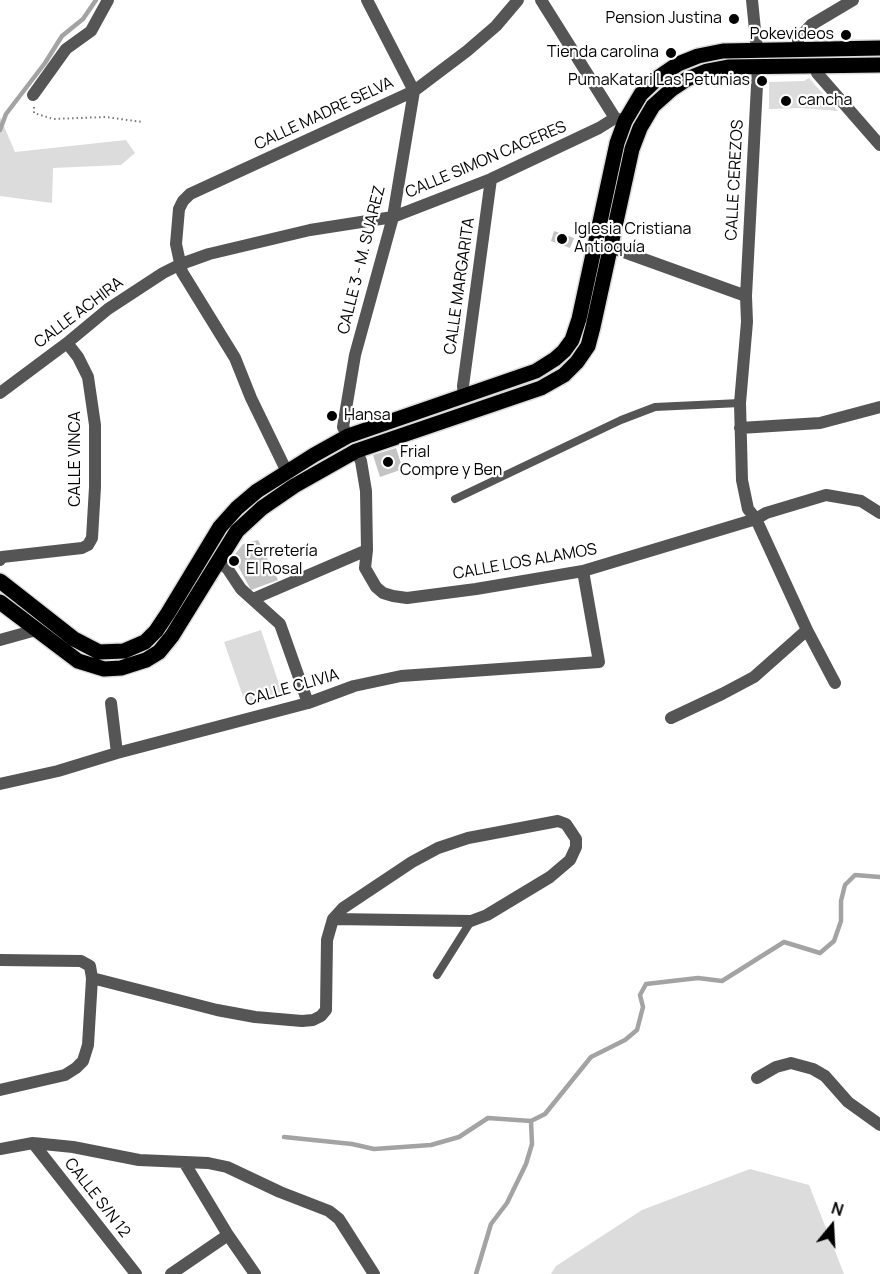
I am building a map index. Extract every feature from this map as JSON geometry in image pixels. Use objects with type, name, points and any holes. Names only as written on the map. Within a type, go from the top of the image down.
[{"type":"main road","points":[[0,602],[78,661],[91,666],[104,669],[135,665],[159,652],[172,636],[237,531],[290,479],[348,436],[536,371],[564,351],[572,340],[579,319],[620,120],[641,94],[659,77],[678,64],[698,56],[723,51],[880,48]]},
{"type":"main road","points":[[757,50],[758,66]]},
{"type":"main road","points":[[0,581],[74,639],[99,652],[124,651],[145,642],[168,613],[220,527],[257,491],[356,452],[541,388],[564,375],[577,362],[588,346],[593,327],[632,149],[640,128],[653,106],[672,89],[687,79],[707,71],[728,67],[880,65]]},
{"type":"main road","points":[[620,120],[640,128]]},
{"type":"main road","points":[[594,243],[610,247]]},
{"type":"main road","points":[[464,396],[470,412]]},
{"type":"main road","points":[[348,436],[356,452]]},
{"type":"main road","points":[[36,630],[46,618]]},
{"type":"street","points":[[33,95],[66,49],[91,31],[108,0]]},
{"type":"street","points":[[367,0],[414,91]]},
{"type":"street","name":"CALLE MADRE SELVA","points":[[290,479],[251,398],[235,358],[182,272],[176,244],[179,209],[190,194],[414,91],[496,26],[518,0]]},
{"type":"street","points":[[541,0],[620,120]]},
{"type":"street","points":[[752,0],[757,50]]},
{"type":"street","points":[[798,50],[798,39],[811,25],[853,0]]},
{"type":"street","name":"CALLE CEREZOS","points":[[758,66],[746,296],[747,322],[740,403],[741,480],[748,509],[756,519],[807,630],[835,683]]},
{"type":"street","points":[[816,66],[817,73],[880,145]]},
{"type":"street","name":"CALLE 3 - M. SUAREZ","points":[[348,436],[343,427],[355,355],[393,218],[414,91]]},
{"type":"street","name":"CALLE SIMON CACERES","points":[[181,264],[209,254],[310,230],[393,218],[491,179],[620,120]]},
{"type":"street","name":"CALLE MARGARITA","points":[[464,396],[463,386],[491,179]]},
{"type":"street","points":[[610,247],[746,296]]},
{"type":"street","name":"CALLE ACHIRA","points":[[0,393],[108,309],[181,264]]},
{"type":"street","name":"CALLE VINCA","points":[[0,560],[2,557],[82,548],[92,538],[95,425],[88,377],[78,357],[67,343]]},
{"type":"street","points":[[740,428],[820,423],[880,407]]},
{"type":"street","name":"CALLE LOS ALAMOS","points":[[356,452],[361,461],[366,491],[368,550],[365,568],[376,587],[383,593],[407,598],[584,571],[756,519],[766,513],[826,495],[861,501],[880,513]]},
{"type":"street","points":[[253,599],[368,550]]},
{"type":"street","points":[[217,561],[227,568],[241,589],[280,624],[308,703]]},
{"type":"street","name":"CALLE CLIVIA","points":[[0,784],[58,771],[117,753],[308,703],[354,687],[401,676],[599,662],[584,571]]},
{"type":"street","points":[[0,640],[36,630]]},
{"type":"street","points":[[671,718],[754,677],[807,630]]},
{"type":"street","points":[[111,703],[117,753]]},
{"type":"street","points":[[92,978],[227,1012],[278,1019],[313,1020],[326,1010],[327,940],[333,919],[343,908],[412,862],[438,848],[468,838],[558,821],[571,828],[576,839],[576,847],[570,860],[550,877],[487,915],[471,921],[333,919]]},
{"type":"street","points":[[0,960],[70,960],[87,963],[90,966],[92,978],[88,1045],[83,1061],[65,1075],[0,1090]]},
{"type":"street","points":[[757,1078],[776,1066],[791,1063],[813,1068],[825,1076],[848,1102],[880,1125]]},
{"type":"street","points":[[0,1149],[33,1143],[73,1147],[139,1160],[208,1163],[227,1167],[280,1192],[329,1211],[339,1219],[374,1274]]},
{"type":"street","name":"CALLE S/N 12","points":[[33,1143],[136,1274]]},
{"type":"street","points":[[184,1162],[228,1235],[255,1274]]},
{"type":"street","points":[[171,1274],[228,1235]]},
{"type":"lane","points":[[455,499],[621,420],[655,407],[740,403]]},
{"type":"lane","points":[[437,975],[471,921]]},
{"type":"path","points":[[33,95],[34,112],[53,119],[106,117],[142,122]]},
{"type":"shaded area","points":[[809,78],[838,111],[802,108],[769,109],[769,82],[804,81]]},
{"type":"shaded area","points":[[0,117],[15,152],[126,140],[135,153],[121,165],[53,168],[52,203],[0,196]]},
{"type":"shaded area","points":[[261,630],[282,693],[246,705],[224,642]]},
{"type":"shaded area","points":[[750,1169],[809,1185],[844,1274],[551,1274],[556,1266],[642,1210]]},
{"type":"building","name":"Iglesia Cristiana Antioquía","points":[[554,231],[574,238],[570,248],[551,241]]},
{"type":"building","name":"Frial Compre y Ben","points":[[396,448],[403,469],[380,477],[373,455]]},
{"type":"building","points":[[258,540],[278,580],[251,590],[233,557],[243,544]]},
{"type":"waterway","points":[[0,130],[6,114],[45,63],[62,36],[83,19],[96,0]]},
{"type":"waterway","points":[[284,1137],[352,1144],[374,1149],[431,1145],[459,1137],[488,1118],[531,1121],[545,1114],[591,1057],[625,1040],[637,1030],[643,1007],[640,995],[646,984],[698,978],[722,981],[784,942],[820,953],[834,941],[841,921],[841,901],[845,885],[855,875],[880,877]]},
{"type":"waterway","points":[[476,1274],[491,1224],[507,1203],[526,1164],[532,1144],[531,1121]]},
{"type":"place","name":"Pension Justina","points":[[734,19]]},
{"type":"place","name":"Pokevideos","points":[[846,35]]},
{"type":"place","name":"Tienda carolina","points":[[671,53]]},
{"type":"place","name":"PumaKatari Las Petunias","points":[[762,81]]},
{"type":"place","name":"cancha","points":[[786,101]]},
{"type":"place","name":"Iglesia Cristiana Antioquía","points":[[562,239]]},
{"type":"place","name":"Hansa","points":[[332,416]]},
{"type":"place","name":"Frial Compre y Ben","points":[[388,462]]},
{"type":"place","name":"Ferretería El Rosal","points":[[234,561]]}]
